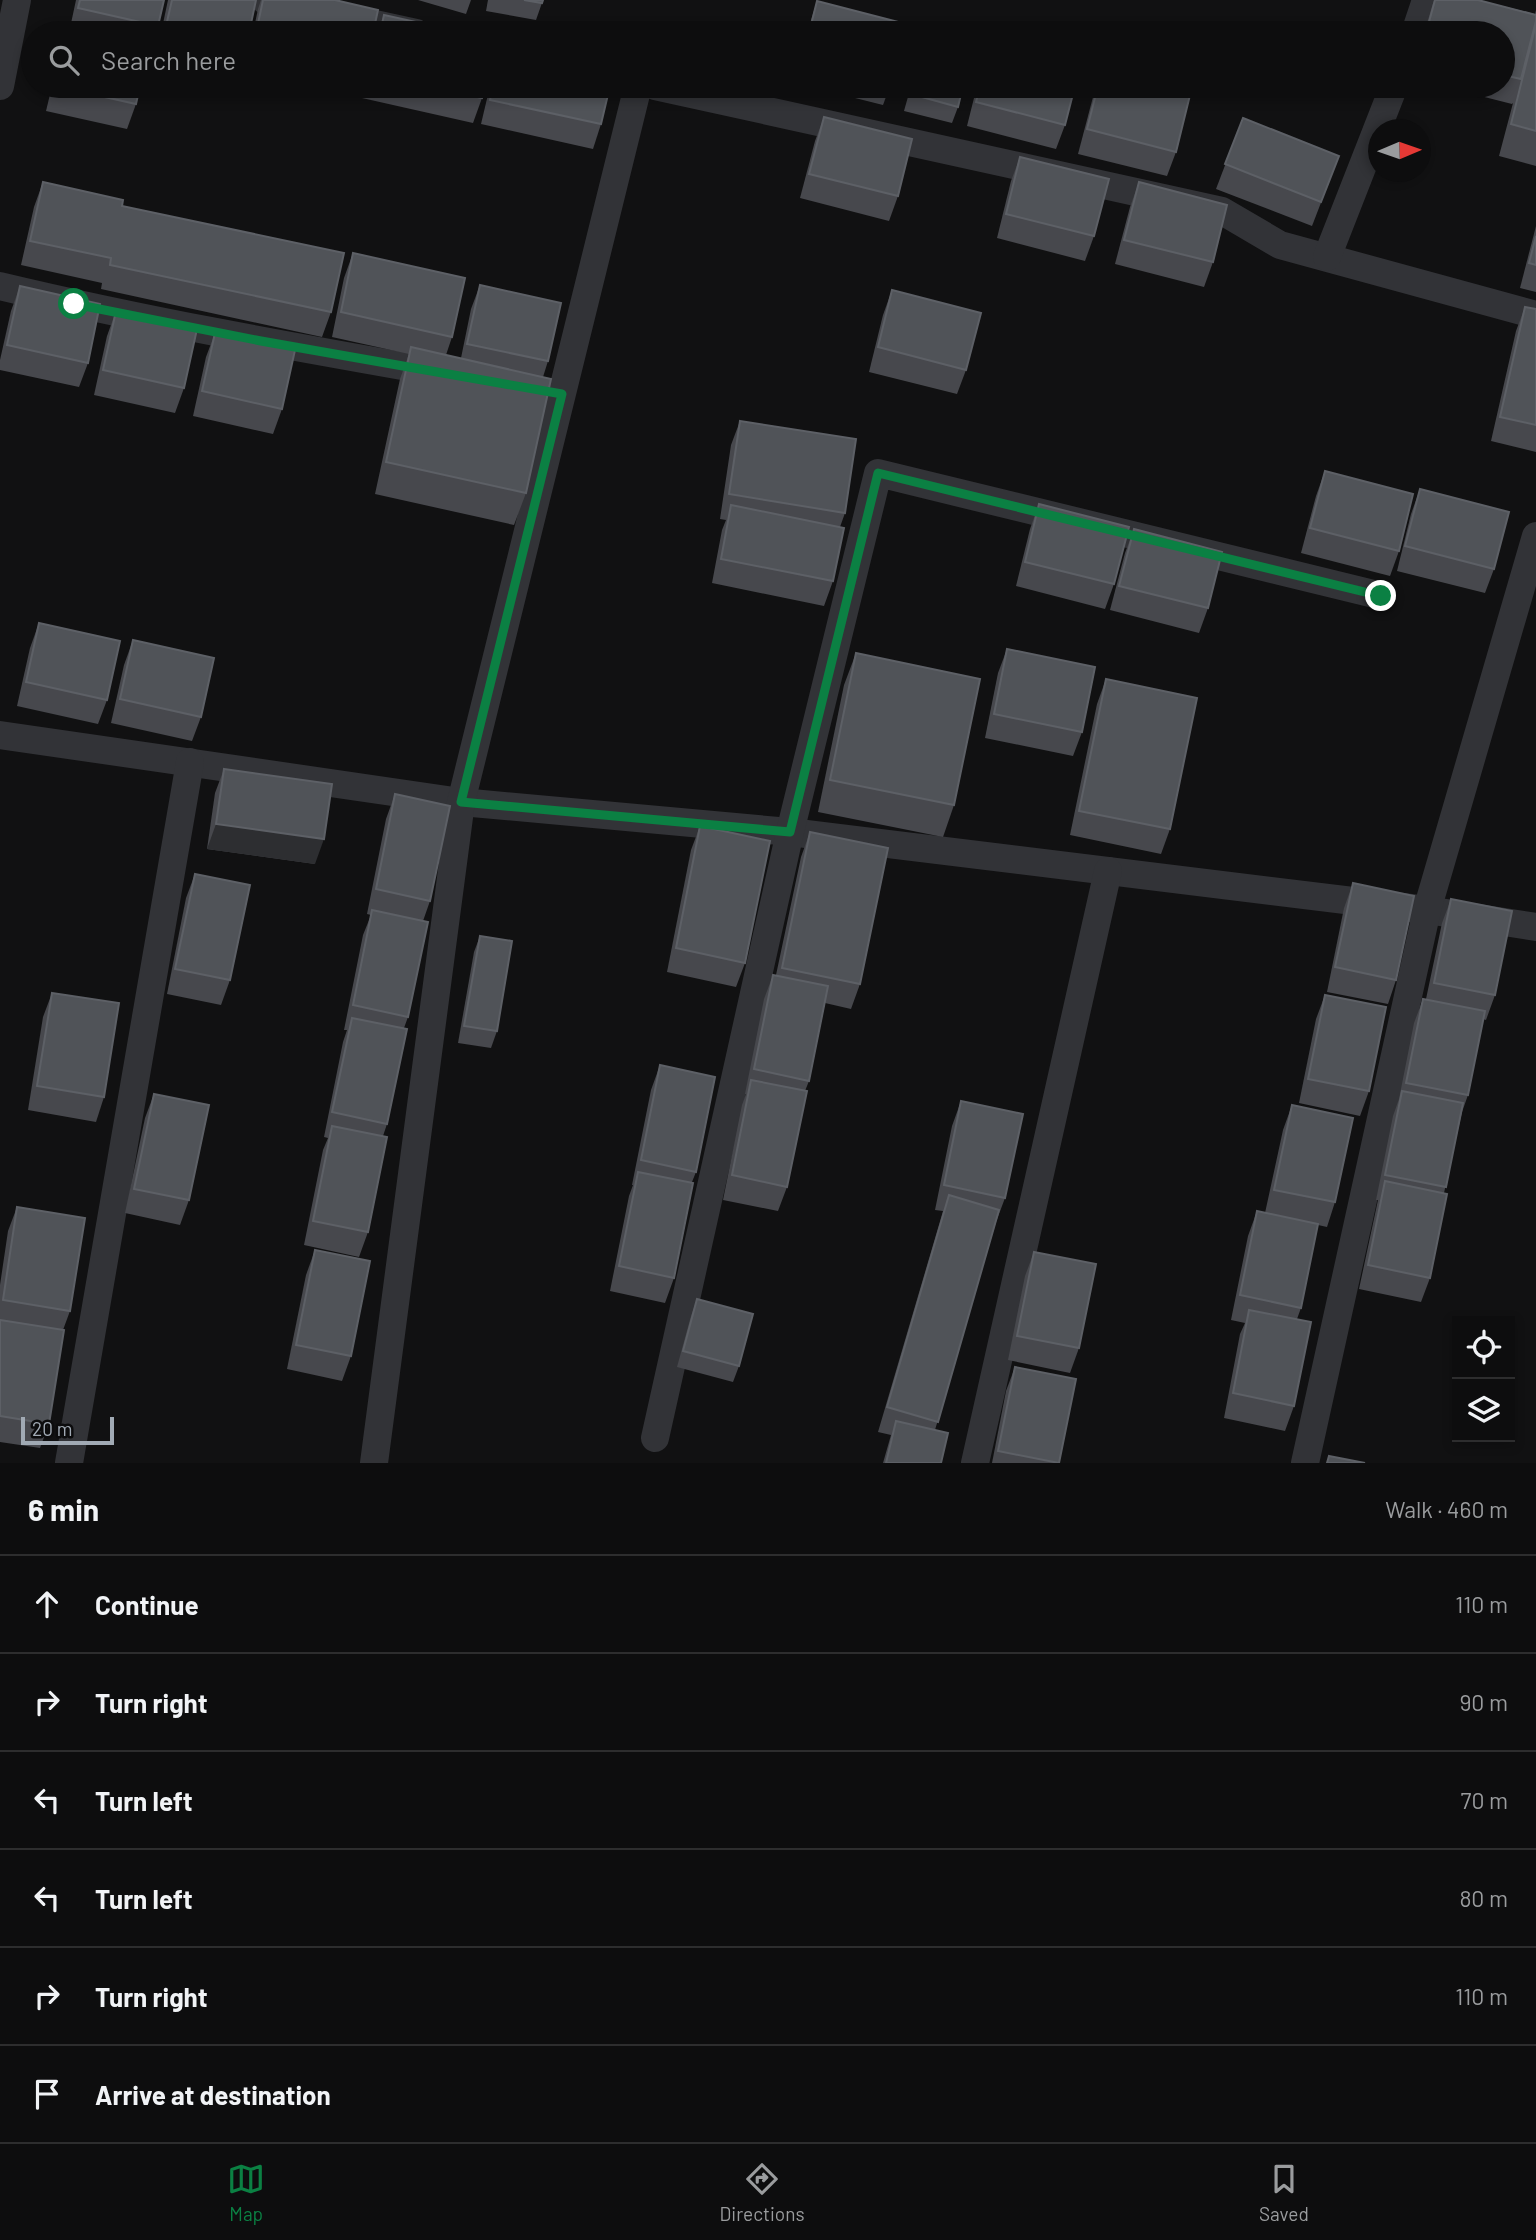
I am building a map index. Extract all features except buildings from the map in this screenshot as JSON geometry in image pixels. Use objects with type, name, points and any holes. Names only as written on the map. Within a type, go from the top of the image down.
[{"type":"street","points":[[0,86],[17,0]]},
{"type":"street","points":[[265,0],[361,21]]},
{"type":"street","points":[[1419,21],[1426,0]]},
{"type":"street","points":[[374,1463],[461,802],[635,98]]},
{"type":"street","points":[[709,98],[1222,211],[1280,245],[1536,314]]},
{"type":"street","points":[[1326,257],[1389,98]]},
{"type":"street","points":[[0,286],[247,339],[466,377]]},
{"type":"street","points":[[535,389],[562,394]]},
{"type":"street","points":[[655,1438],[790,832],[878,473],[1381,596]]},
{"type":"street","points":[[1305,1463],[1427,910],[1536,536]]},
{"type":"street","points":[[0,735],[461,802],[790,832],[1427,910],[1536,928]]},
{"type":"street","points":[[69,1463],[190,762]]},
{"type":"street","points":[[975,1463],[1108,870]]},
{"type":"route","points":[[74,304],[261,341],[562,394],[461,802],[790,832],[878,473],[1381,596]]}]
